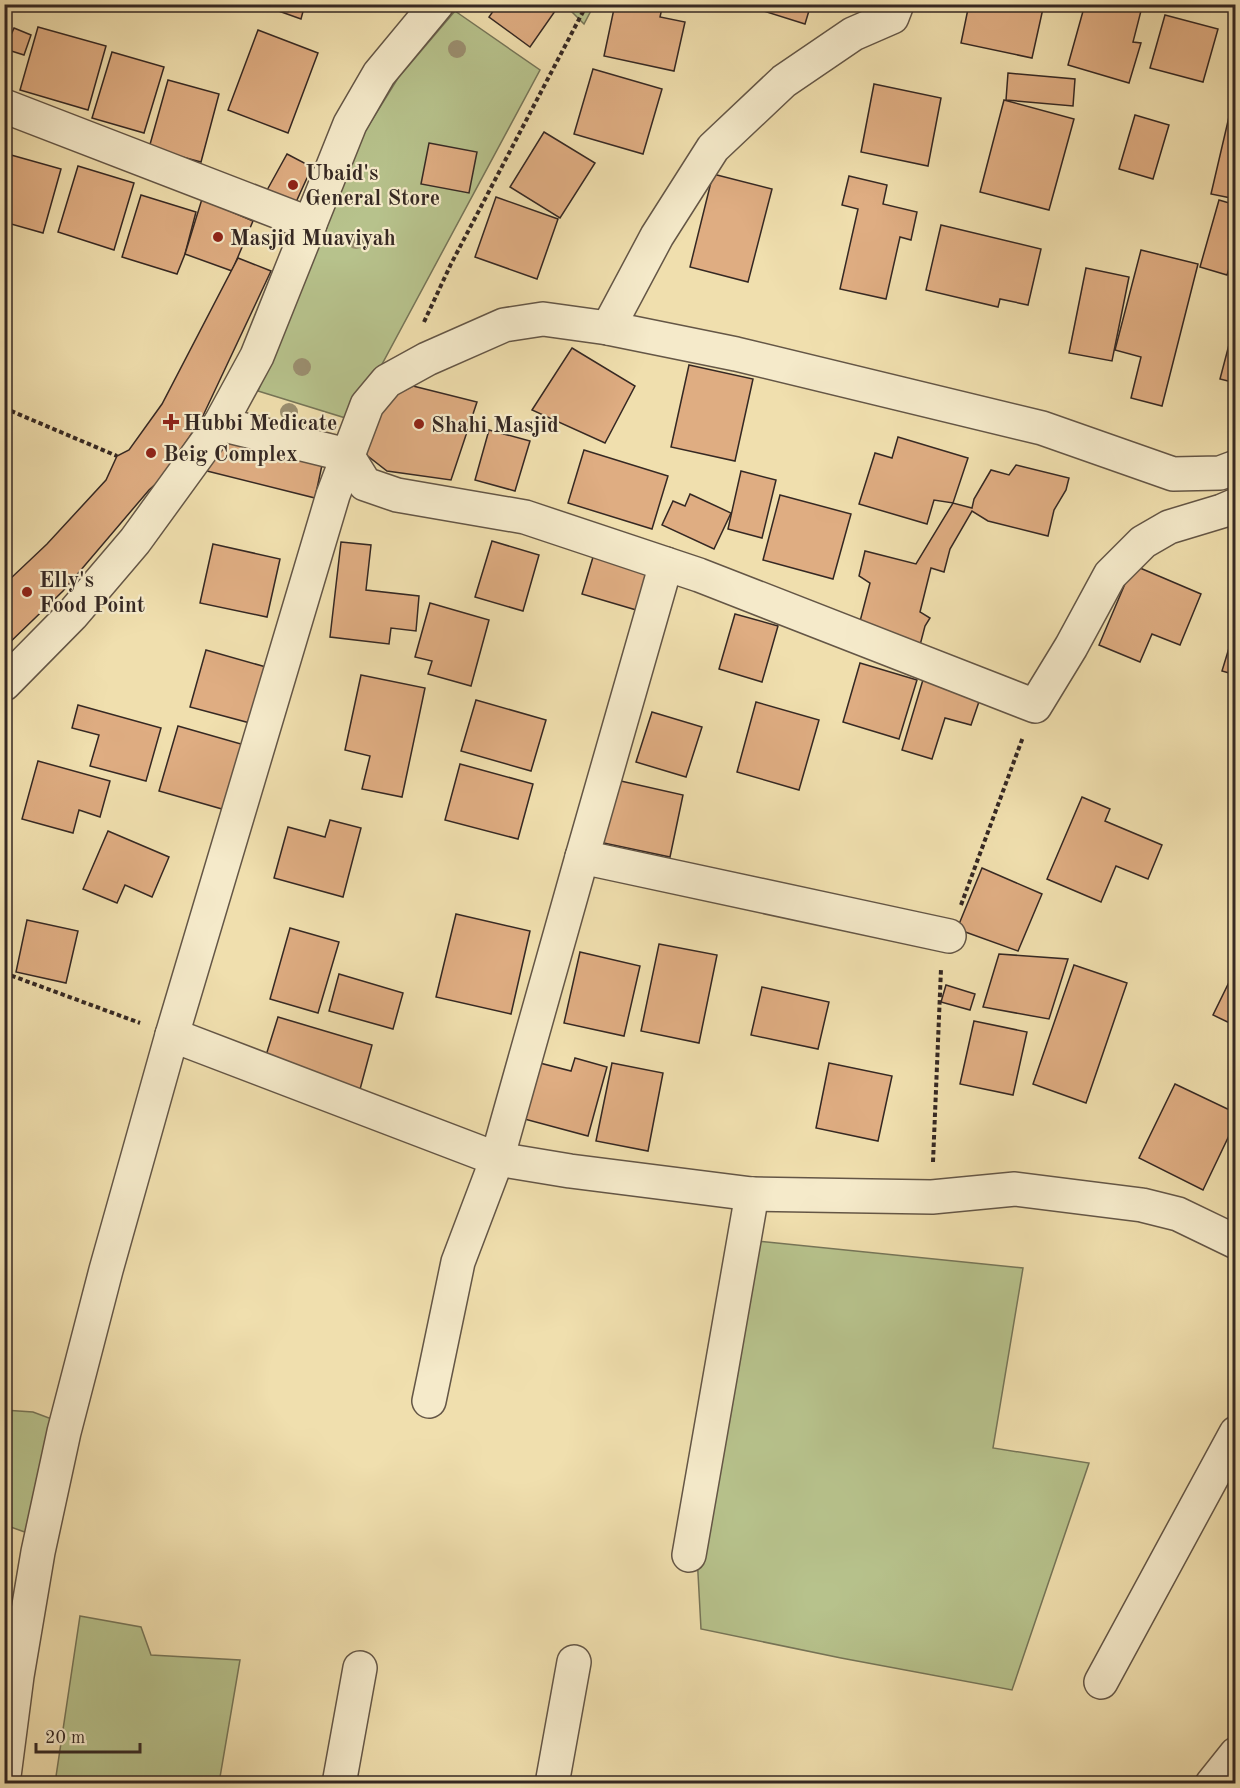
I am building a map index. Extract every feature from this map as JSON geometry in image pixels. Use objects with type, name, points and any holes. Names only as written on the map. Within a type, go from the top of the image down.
[{"type":"street","points":[[4,684],[72,615],[135,541],[220,424],[256,356],[350,124],[379,74],[437,4]]},
{"type":"street","points":[[608,328],[657,236],[713,148],[784,81],[853,34],[892,17],[897,4]]},
{"type":"street","points":[[4,106],[310,224]]},
{"type":"street","points":[[4,1776],[17,1676],[38,1552],[64,1431],[106,1270],[171,1035],[329,506],[346,455],[367,405],[387,381],[427,359],[504,325],[543,319],[608,328],[736,354],[1042,428],[1173,474],[1220,473],[1236,467]]},
{"type":"street","points":[[220,424],[346,455],[365,484],[397,495],[525,517],[699,575],[1035,706],[1071,647],[1110,575],[1143,542],[1168,526],[1222,512],[1236,505]]},
{"type":"street","points":[[429,1401],[458,1262],[497,1159],[666,564]]},
{"type":"street","points":[[582,857],[949,936]]},
{"type":"street","points":[[171,1035],[497,1159],[570,1171],[752,1194],[932,1197],[1015,1189],[1142,1205],[1178,1214],[1236,1242]]},
{"type":"street","points":[[688,1555],[752,1194]]},
{"type":"street","points":[[1101,1682],[1236,1433]]},
{"type":"street","points":[[552,1784],[574,1662]]},
{"type":"street","points":[[339,1784],[360,1668]]},
{"type":"street","points":[[1212,1784],[1236,1754]]},
{"type":"path","points":[[423,324],[451,264],[586,4]]},
{"type":"path","points":[[4,408],[117,456]]},
{"type":"path","points":[[4,984],[8,974],[171,1035]]},
{"type":"green space","points":[[565,5],[594,5],[584,24]]},
{"type":"green space","points":[[455,11],[540,70],[352,420],[258,391],[352,152],[398,78]]},
{"type":"green space","points":[[757,1241],[1023,1268],[993,1448],[1089,1463],[1012,1690],[701,1629],[697,1555]]},
{"type":"green space","points":[[4,1410],[33,1412],[57,1421],[33,1535],[5,1525]]},
{"type":"green space","points":[[80,1616],[141,1627],[151,1655],[240,1660],[219,1783],[55,1783]]},
{"type":"building","points":[[259,4],[305,4],[301,19]]},
{"type":"building","points":[[498,4],[560,4],[530,47],[489,17]]},
{"type":"building","points":[[615,4],[663,4],[660,17],[685,22],[674,71],[604,56]]},
{"type":"building","points":[[741,4],[811,4],[805,24]]},
{"type":"building","points":[[969,4],[1044,4],[1032,58],[961,43]]},
{"type":"building","points":[[1085,4],[1133,4],[1142,7],[1133,42],[1141,43],[1129,83],[1068,65]]},
{"type":"building","points":[[1165,15],[1218,29],[1203,82],[1150,68]]},
{"type":"building","points":[[38,27],[106,46],[88,110],[20,90]]},
{"type":"building","points":[[14,28],[31,35],[24,55],[5,49]]},
{"type":"building","points":[[258,30],[318,53],[288,133],[228,110]]},
{"type":"building","points":[[112,52],[164,67],[144,133],[92,118]]},
{"type":"building","points":[[593,69],[662,89],[643,154],[574,134]]},
{"type":"building","points":[[1008,73],[1075,79],[1073,106],[1006,100]]},
{"type":"building","points":[[168,80],[219,94],[201,162],[149,148]]},
{"type":"building","points":[[874,84],[941,98],[928,166],[861,152]]},
{"type":"building","points":[[1236,91],[1236,199],[1211,194]]},
{"type":"building","points":[[1004,100],[1074,119],[1049,210],[980,192]]},
{"type":"building","points":[[1135,115],[1169,125],[1153,179],[1119,169]]},
{"type":"building","points":[[544,132],[595,163],[560,218],[510,187]]},
{"type":"building","points":[[429,143],[477,152],[469,193],[421,184]]},
{"type":"building","points":[[4,153],[61,169],[43,233],[4,222]]},
{"type":"building","points":[[287,154],[312,167],[291,213],[261,201]]},
{"type":"building","points":[[78,166],[134,183],[114,250],[58,232]]},
{"type":"building","points":[[713,174],[772,189],[748,282],[690,267]]},
{"type":"building","points":[[849,176],[887,185],[883,204],[917,212],[911,240],[900,237],[886,299],[840,289],[858,209],[842,205]]},
{"type":"building","points":[[141,195],[196,212],[177,274],[122,257]]},
{"type":"building","points":[[496,197],[558,219],[537,279],[475,257]]},
{"type":"building","name":"Masjid Muaviyah","points":[[202,199],[253,221],[232,271],[185,254]]},
{"type":"building","points":[[1219,200],[1236,205],[1236,246],[1227,275],[1200,267]]},
{"type":"building","points":[[941,225],[1041,249],[1028,305],[1000,299],[998,307],[926,290]]},
{"type":"building","points":[[1141,250],[1198,264],[1162,406],[1131,398],[1141,357],[1115,350]]},
{"type":"building","name":"Beig Complex","points":[[238,258],[271,271],[201,420],[160,480],[63,591],[4,648],[4,578],[9,580],[47,544],[106,480],[117,456],[129,450],[162,404]]},
{"type":"building","points":[[1086,268],[1129,277],[1112,361],[1069,353]]},
{"type":"building","points":[[1236,318],[1236,383],[1220,379]]},
{"type":"building","points":[[572,348],[635,386],[605,443],[532,410]]},
{"type":"building","points":[[689,365],[753,379],[735,461],[671,447]]},
{"type":"building","name":"Shahi Masjid","points":[[413,386],[477,402],[451,480],[387,471],[355,446],[382,401]]},
{"type":"building","points":[[489,430],[530,441],[515,491],[475,480]]},
{"type":"building","points":[[898,437],[968,458],[953,503],[934,500],[927,524],[859,504],[875,453],[892,458]]},
{"type":"building","points":[[236,442],[322,465],[315,498],[199,469],[216,445]]},
{"type":"building","points":[[584,450],[668,476],[652,529],[568,503]]},
{"type":"building","points":[[1016,465],[1069,478],[1066,490],[1054,510],[1048,536],[988,521],[972,511],[950,549],[944,572],[931,568],[920,612],[930,618],[925,626],[919,649],[859,625],[870,583],[859,576],[865,551],[916,564],[953,503],[972,508],[974,499],[991,470],[1009,475]]},
{"type":"building","points":[[741,471],[776,480],[762,538],[728,529]]},
{"type":"building","points":[[690,494],[731,513],[714,549],[662,525],[673,501],[685,506]]},
{"type":"building","points":[[780,495],[851,514],[833,579],[763,560]]},
{"type":"building","points":[[492,541],[539,555],[523,611],[475,597]]},
{"type":"building","points":[[341,542],[371,545],[366,590],[419,596],[416,631],[391,628],[389,644],[330,637]]},
{"type":"building","points":[[213,544],[280,559],[267,617],[200,603]]},
{"type":"building","points":[[596,547],[657,565],[643,612],[582,594]]},
{"type":"building","points":[[1133,565],[1201,594],[1180,645],[1152,634],[1140,662],[1099,645]]},
{"type":"building","points":[[430,603],[489,620],[471,686],[428,674],[432,661],[415,657]]},
{"type":"building","points":[[735,614],[778,626],[762,682],[719,669]]},
{"type":"building","points":[[1236,625],[1236,675],[1222,671]]},
{"type":"building","points":[[206,650],[266,667],[250,723],[190,707]]},
{"type":"building","points":[[860,663],[917,680],[899,739],[843,722]]},
{"type":"building","points":[[925,673],[983,690],[971,725],[945,718],[932,759],[902,750]]},
{"type":"building","points":[[361,675],[425,688],[402,797],[362,789],[370,756],[345,750]]},
{"type":"building","points":[[476,700],[546,720],[531,771],[461,751]]},
{"type":"building","points":[[756,702],[819,720],[799,790],[737,772]]},
{"type":"building","points":[[78,705],[161,728],[146,781],[90,766],[99,735],[72,728]]},
{"type":"building","points":[[652,712],[702,727],[686,777],[636,762]]},
{"type":"building","points":[[178,726],[248,746],[229,811],[159,791]]},
{"type":"building","points":[[38,761],[110,781],[100,817],[79,810],[73,833],[22,819]]},
{"type":"building","points":[[460,764],[533,784],[518,839],[445,820]]},
{"type":"building","points":[[612,779],[683,795],[670,857],[599,842]]},
{"type":"building","points":[[1082,797],[1110,809],[1105,821],[1162,845],[1148,879],[1116,866],[1101,902],[1047,879]]},
{"type":"building","points":[[330,820],[361,828],[343,897],[274,878],[288,827],[325,837]]},
{"type":"building","points":[[108,831],[169,857],[152,897],[125,885],[117,903],[83,889]]},
{"type":"building","points":[[982,868],[1042,894],[1018,951],[957,929]]},
{"type":"building","points":[[456,914],[530,931],[511,1014],[436,997]]},
{"type":"building","points":[[27,920],[78,931],[66,983],[16,972]]},
{"type":"building","points":[[290,928],[339,942],[318,1013],[270,999]]},
{"type":"building","points":[[659,944],[717,955],[699,1043],[641,1031]]},
{"type":"building","points":[[580,952],[640,966],[624,1036],[564,1023]]},
{"type":"building","points":[[999,954],[1068,959],[1049,1019],[983,1007]]},
{"type":"building","points":[[1074,965],[1127,983],[1086,1103],[1033,1084]]},
{"type":"building","points":[[1236,968],[1236,1026],[1213,1015]]},
{"type":"building","points":[[339,974],[403,993],[393,1029],[329,1011]]},
{"type":"building","points":[[946,985],[975,994],[970,1010],[941,1002]]},
{"type":"building","points":[[762,987],[829,1002],[818,1049],[751,1035]]},
{"type":"building","points":[[278,1017],[372,1045],[359,1093],[263,1065]]},
{"type":"building","points":[[974,1021],[1027,1032],[1013,1095],[960,1084]]},
{"type":"building","points":[[575,1058],[607,1067],[588,1136],[517,1117],[532,1061],[571,1071]]},
{"type":"building","points":[[612,1063],[663,1073],[648,1151],[596,1141]]},
{"type":"building","points":[[829,1063],[892,1076],[878,1141],[816,1128]]},
{"type":"building","points":[[1175,1084],[1236,1113],[1236,1121],[1203,1190],[1139,1158]]},
{"type":"place","name":"Ubaid's General Store","points":[[293,185]]},
{"type":"place","name":"Masjid Muaviyah","points":[[218,237]]},
{"type":"place","name":"Hubbi Medicate","points":[[171,422]]},
{"type":"place","name":"Shahi Masjid","points":[[419,424]]},
{"type":"place","name":"Beig Complex","points":[[151,453]]},
{"type":"place","name":"Elly's Food Point","points":[[27,592]]}]
